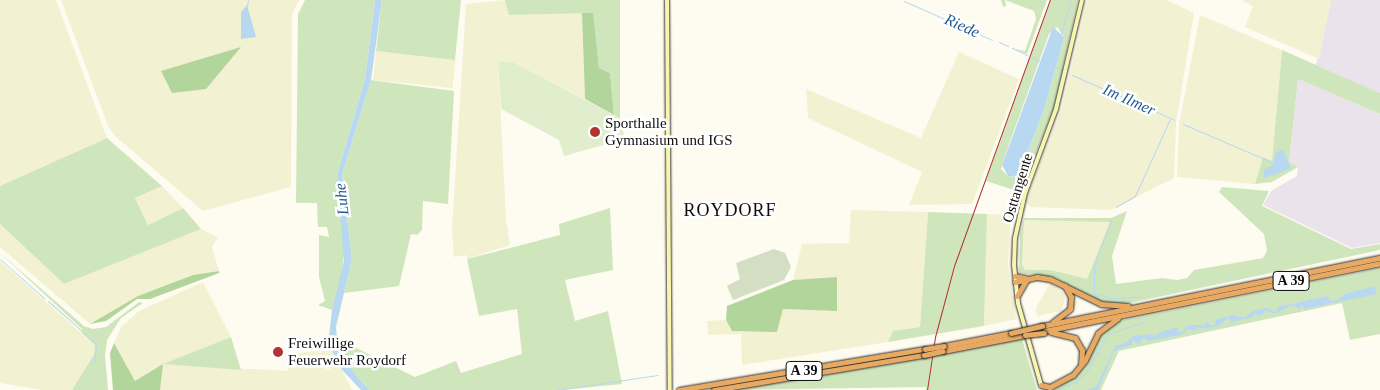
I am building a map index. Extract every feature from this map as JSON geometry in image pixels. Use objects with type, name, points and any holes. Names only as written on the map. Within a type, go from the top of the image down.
[{"type":"highway","name":"A 39","points":[[1011,335],[1025,335],[1158,303],[1380,258]]},
{"type":"highway","name":"A 39","points":[[714,390],[1128,314],[1380,263]]},
{"type":"highway","points":[[1015,279],[1056,280],[1101,304],[1124,306],[1158,303]]},
{"type":"highway","points":[[1017,296],[1028,279]]},
{"type":"highway","points":[[1043,330],[1060,319],[1070,309],[1070,292],[1056,280]]},
{"type":"highway","points":[[1042,384],[1047,388],[1052,388],[1080,367],[1102,328],[1128,314]]},
{"type":"highway","points":[[1043,330],[1060,332],[1075,338],[1082,350],[1080,367]]},
{"type":"highway","name":"A 39","points":[[681,390],[924,352]]},
{"type":"highway","points":[[1042,384],[1060,382]]},
{"type":"main road","points":[[667,0],[670,390]]},
{"type":"main road","name":"Osttangente","points":[[1042,384],[1017,296],[1015,279],[1020,211],[1056,109],[1082,0]]},
{"type":"shaded area","points":[[1331,0],[1380,0],[1380,93],[1316,65]]},
{"type":"shaded area","points":[[1298,79],[1380,114],[1380,243],[1352,248],[1263,205],[1272,190],[1297,176],[1298,167],[1289,162]]},
{"type":"green space","points":[[0,0],[56,0],[107,138],[0,186]]},
{"type":"green space","points":[[61,0],[299,0],[292,14],[291,187],[203,211],[116,137],[108,126]]},
{"type":"green space","points":[[305,0],[375,0],[365,79],[337,175],[345,244],[342,274],[332,310],[318,305],[325,301],[319,277],[319,235],[329,237],[327,227],[318,227],[317,203],[296,203],[298,14]]},
{"type":"green space","points":[[382,0],[461,0],[455,60],[376,51]]},
{"type":"green space","points":[[505,0],[510,15],[582,13],[585,99],[513,62],[498,63],[506,219],[510,245],[467,259],[466,255],[454,257],[452,229],[466,4]]},
{"type":"green space","points":[[505,0],[620,0],[620,118],[614,115],[610,73],[599,68],[592,13],[509,15]]},
{"type":"green space","points":[[1001,0],[1005,0],[1006,6],[1003,7]]},
{"type":"green space","points":[[1005,0],[1047,0],[1027,54],[1012,48],[1025,51],[1036,19],[1034,11]]},
{"type":"green space","points":[[1051,0],[1078,0],[1054,107],[1020,192],[986,181]],"holes":[[[1057,27],[1064,37],[1044,110],[1018,177],[1008,176],[1001,169],[1049,34]]]},
{"type":"green space","points":[[1087,0],[1167,0],[1194,13],[1176,123],[1174,178],[1111,210],[1031,207],[1025,202],[1062,107]]},
{"type":"green space","points":[[1241,0],[1331,0],[1319,59],[1245,27],[1253,6]]},
{"type":"green space","points":[[582,13],[593,13],[599,68],[610,73],[614,115],[585,99]]},
{"type":"green space","points":[[1200,15],[1282,50],[1272,161],[1263,157],[1255,184],[1177,177],[1179,124]]},
{"type":"green space","points":[[241,47],[206,89],[172,93],[161,71]]},
{"type":"green space","points":[[1282,50],[1380,93],[1380,114],[1298,79],[1289,162],[1298,167],[1272,182],[1255,184],[1263,157],[1272,161]]},
{"type":"green space","points":[[376,51],[456,59],[453,88],[373,80]]},
{"type":"green space","points":[[959,52],[1019,79],[972,204],[909,205],[922,172],[808,118],[806,89],[921,138]]},
{"type":"green space","points":[[498,62],[513,62],[620,118],[625,139],[564,156],[559,140],[501,109]]},
{"type":"green space","points":[[371,80],[454,91],[448,204],[423,201],[422,230],[417,235],[411,234],[399,286],[344,293],[352,259],[342,175]]},
{"type":"green space","points":[[107,138],[162,186],[135,198],[148,225],[183,208],[201,229],[64,284],[0,224],[0,186]]},
{"type":"green space","points":[[162,186],[183,208],[148,225],[135,198]]},
{"type":"green space","points":[[1222,187],[1269,191],[1262,206],[1351,249],[1380,244],[1380,250],[1125,304],[1102,303],[1057,279],[1019,273],[1020,235],[1024,218],[1111,218],[1127,211],[1112,256],[1116,284],[1162,278],[1177,280],[1187,278],[1194,270],[1263,258],[1267,251],[1264,234],[1219,192]],"holes":[[[1024,220],[1110,222],[1087,279],[1051,270],[1025,270],[1022,265]]]},
{"type":"green space","points":[[610,208],[613,270],[565,280],[575,321],[608,311],[622,384],[562,390],[370,390],[358,378],[338,349],[336,338],[415,377],[456,361],[461,373],[522,354],[517,309],[479,316],[467,259],[560,235],[559,224]]},
{"type":"green space","points":[[851,210],[928,212],[920,327],[894,331],[888,342],[742,365],[741,334],[708,335],[707,321],[726,320],[732,331],[777,332],[783,309],[837,311],[837,277],[793,280],[802,244],[849,243]]},
{"type":"green space","points":[[928,212],[987,214],[984,326],[888,342],[893,331],[920,327]]},
{"type":"green space","points":[[987,214],[1011,215],[1008,262],[1016,319],[984,326]]},
{"type":"green space","points":[[1024,220],[1110,222],[1087,279],[1051,270],[1025,270],[1022,265]]},
{"type":"green space","points":[[0,224],[64,284],[201,229],[218,237],[212,247],[219,271],[193,275],[138,296],[90,324],[0,247]]},
{"type":"green space","points":[[774,249],[785,253],[791,267],[784,280],[733,300],[727,286],[740,279],[736,263]]},
{"type":"green space","points":[[0,253],[84,326],[93,329],[106,327],[139,302],[143,303],[121,318],[107,340],[105,356],[108,390],[72,390],[94,354],[95,345],[81,332],[82,329]]},
{"type":"green space","points":[[0,261],[95,345],[94,353],[72,390],[42,390],[0,383]]},
{"type":"green space","points":[[1380,268],[1380,334],[1350,340],[1342,303],[1119,351],[1101,390],[1054,390],[1079,373],[1099,337],[1114,322]]},
{"type":"green space","points":[[219,271],[219,273],[150,299],[137,299],[106,321],[90,324],[138,296],[193,275]]},
{"type":"green space","points":[[837,277],[837,311],[783,309],[777,332],[732,331],[726,320],[727,306],[793,280]]},
{"type":"green space","points":[[203,282],[231,337],[164,364],[287,371],[292,354],[331,349],[352,390],[160,390],[162,365],[135,381],[114,343],[121,327],[139,311]]},
{"type":"green space","points":[[1050,283],[1063,292],[1065,300],[1061,311],[1037,316],[1036,308]]},
{"type":"green space","points":[[231,337],[241,370],[163,364]]},
{"type":"green space","points":[[1022,339],[1037,390],[926,390],[926,387],[731,390]]},
{"type":"green space","points":[[114,343],[135,381],[163,364],[160,390],[113,390],[110,353]]},
{"type":"water","name":"Luhe","points":[[375,0],[382,0],[371,80],[342,175],[352,259],[336,327],[338,349],[358,378],[370,390],[361,390],[342,370],[331,349],[329,336],[332,310],[344,261],[337,175],[365,79]]},
{"type":"water","points":[[247,5],[256,37],[241,39],[241,12]]},
{"type":"water","points":[[1053,27],[1064,37],[1044,110],[1018,177],[1008,176],[1002,165]]},
{"type":"water","points":[[1283,149],[1291,169],[1264,178],[1264,170],[1273,165],[1276,153]]},
{"type":"water","points":[[1375,286],[1377,294],[1304,309],[1302,304],[1300,309],[1292,305],[1275,314],[1266,311],[1259,317],[1256,314],[1250,318],[1231,322],[1228,318],[1219,326],[1203,329],[1199,327],[1195,331],[1189,329],[1181,335],[1147,341],[1144,338],[1138,344],[1133,340],[1131,345],[1114,351],[1098,390],[1087,390],[1096,387],[1115,346],[1126,343],[1133,336],[1152,334],[1155,338],[1157,333],[1177,327],[1180,333],[1189,325],[1204,325],[1208,321],[1210,325],[1214,325],[1217,319],[1233,315],[1244,318],[1253,311],[1268,308],[1276,313],[1278,307],[1327,296],[1331,301],[1338,300],[1345,294]]},
{"type":"waterway","points":[[247,5],[248,0]]},
{"type":"waterway","name":"Riede","points":[[1061,34],[1071,0]]},
{"type":"waterway","name":"Riede","points":[[904,1],[992,40]]},
{"type":"waterway","name":"Riede","points":[[999,42],[1008,46]]},
{"type":"waterway","name":"Riede","points":[[1012,48],[1027,55]]},
{"type":"waterway","name":"Riede","points":[[1032,57],[1040,61]]},
{"type":"waterway","name":"Im Ilmer","points":[[1055,67],[1062,70]]},
{"type":"waterway","name":"Im Ilmer","points":[[1072,75],[1175,120]]},
{"type":"waterway","name":"Im Ilmer","points":[[1116,207],[1135,196],[1170,119]]},
{"type":"waterway","points":[[1183,124],[1274,163]]},
{"type":"waterway","name":"Im Ilmer","points":[[1111,220],[1094,265],[1094,293],[1109,298],[1141,297]]},
{"type":"waterway","points":[[0,259],[44,298]]},
{"type":"waterway","points":[[48,301],[81,330]]},
{"type":"waterway","name":"Im Ilmer","points":[[1056,390],[1076,382],[1086,373],[1108,334],[1146,321]]},
{"type":"waterway","points":[[84,333],[96,344],[94,362]]},
{"type":"waterway","points":[[556,390],[658,375]]},
{"type":"railway","points":[[927,390],[935,337],[954,266],[1050,0]]},
{"type":"place","name":"Sporthalle Gymnasium und IGS","points":[[595,132]]},
{"type":"place","name":"Freiwillige Feuerwehr Roydorf","points":[[278,352]]},
{"type":"district","name":"ROYDORF","points":[[730,210]]}]
